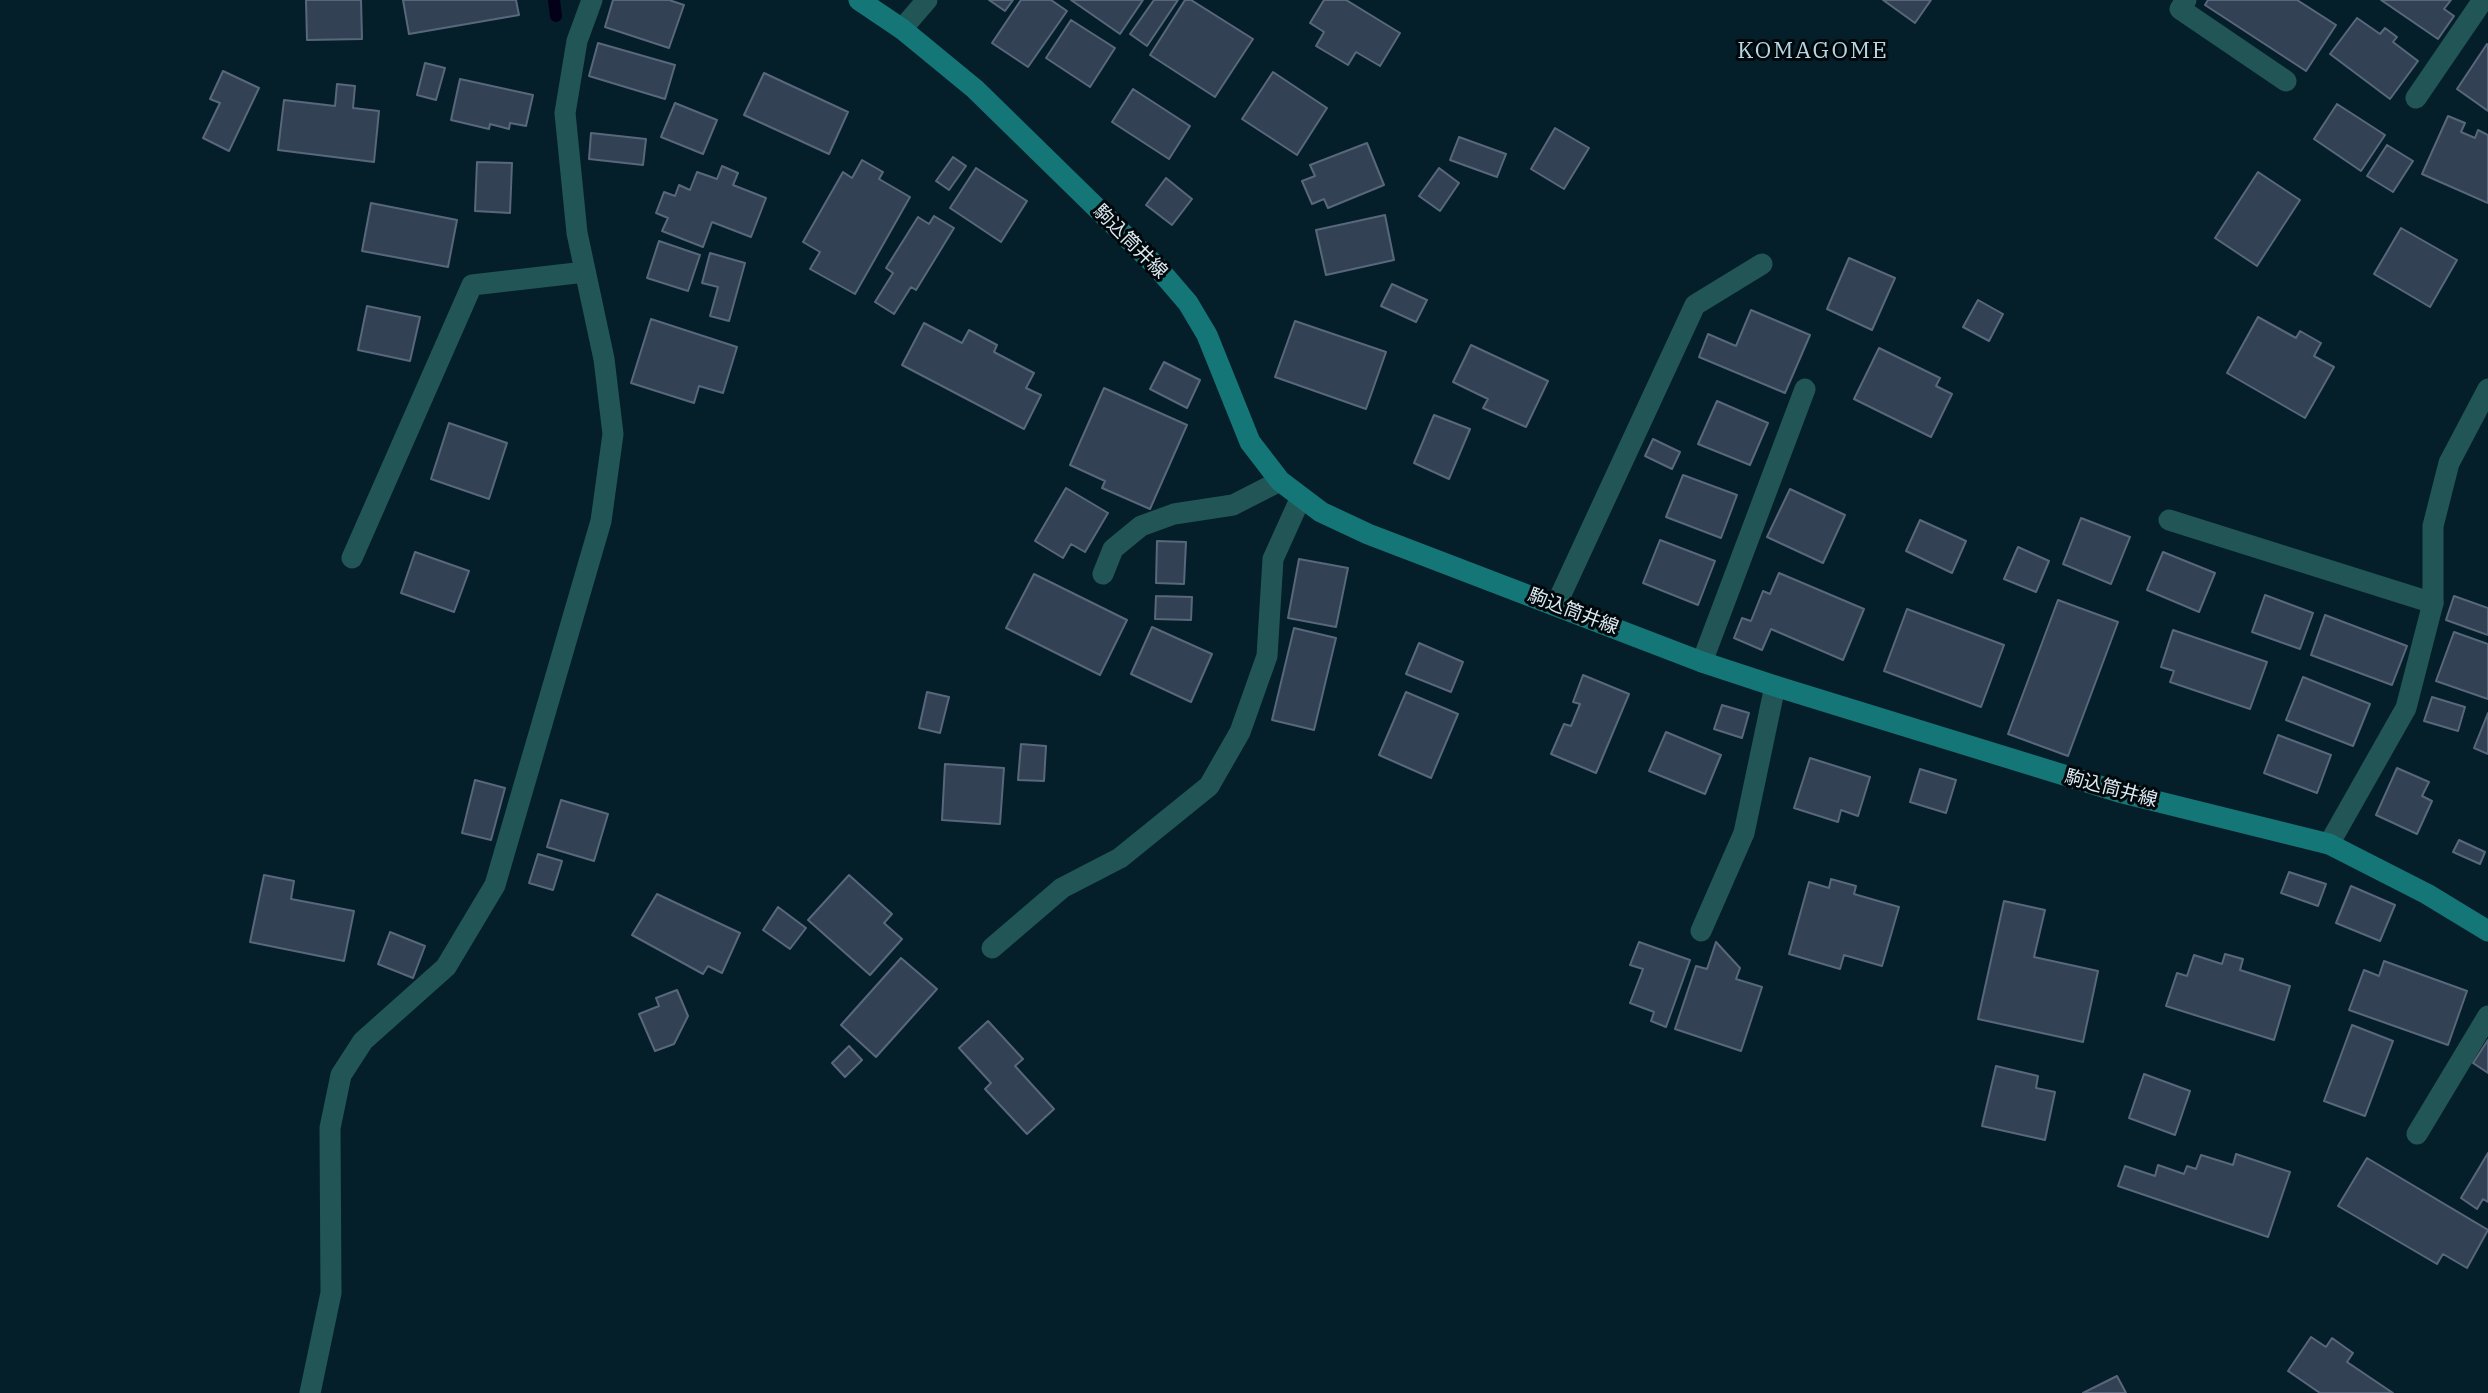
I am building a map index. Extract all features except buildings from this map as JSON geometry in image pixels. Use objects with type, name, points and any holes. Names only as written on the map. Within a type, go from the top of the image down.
[{"type":"main road","name":"駒込筒井線","points":[[859,0],[902,29],[975,89],[1165,276],[1188,303],[1207,335],[1250,442],[1280,481],[1321,512],[1367,534],[1702,662],[1775,687],[1871,714],[2084,782],[2329,844],[2427,894],[2488,932]]},
{"type":"street","points":[[310,1393],[331,1293],[330,1128],[341,1075],[363,1041],[446,967],[495,885],[601,521],[613,434],[604,359],[577,233],[565,113],[577,41],[592,0]]},
{"type":"street","points":[[902,29],[927,0]]},
{"type":"street","points":[[2186,0],[2180,9],[2286,81]]},
{"type":"street","points":[[2416,98],[2483,0]]},
{"type":"street","points":[[1556,605],[1695,305],[1762,264]]},
{"type":"street","points":[[352,558],[472,285],[585,272]]},
{"type":"street","points":[[1702,662],[1805,389]]},
{"type":"street","points":[[2329,844],[2406,708],[2433,603],[2433,526],[2448,463],[2488,389]]},
{"type":"street","points":[[1103,574],[1113,550],[1141,526],[1174,513],[1233,505],[1280,481]]},
{"type":"street","points":[[992,948],[1062,888],[1120,858],[1209,786],[1240,732],[1267,656],[1273,559],[1301,497]]},
{"type":"street","points":[[2169,520],[2433,603]]},
{"type":"street","points":[[1700,931],[1744,833],[1775,687]]},
{"type":"street","points":[[2417,1134],[2488,1016]]},
{"type":"waterway","points":[[554,0],[556,16]]},
{"type":"district","name":"KOMAGOME","points":[[1813,51]]}]
